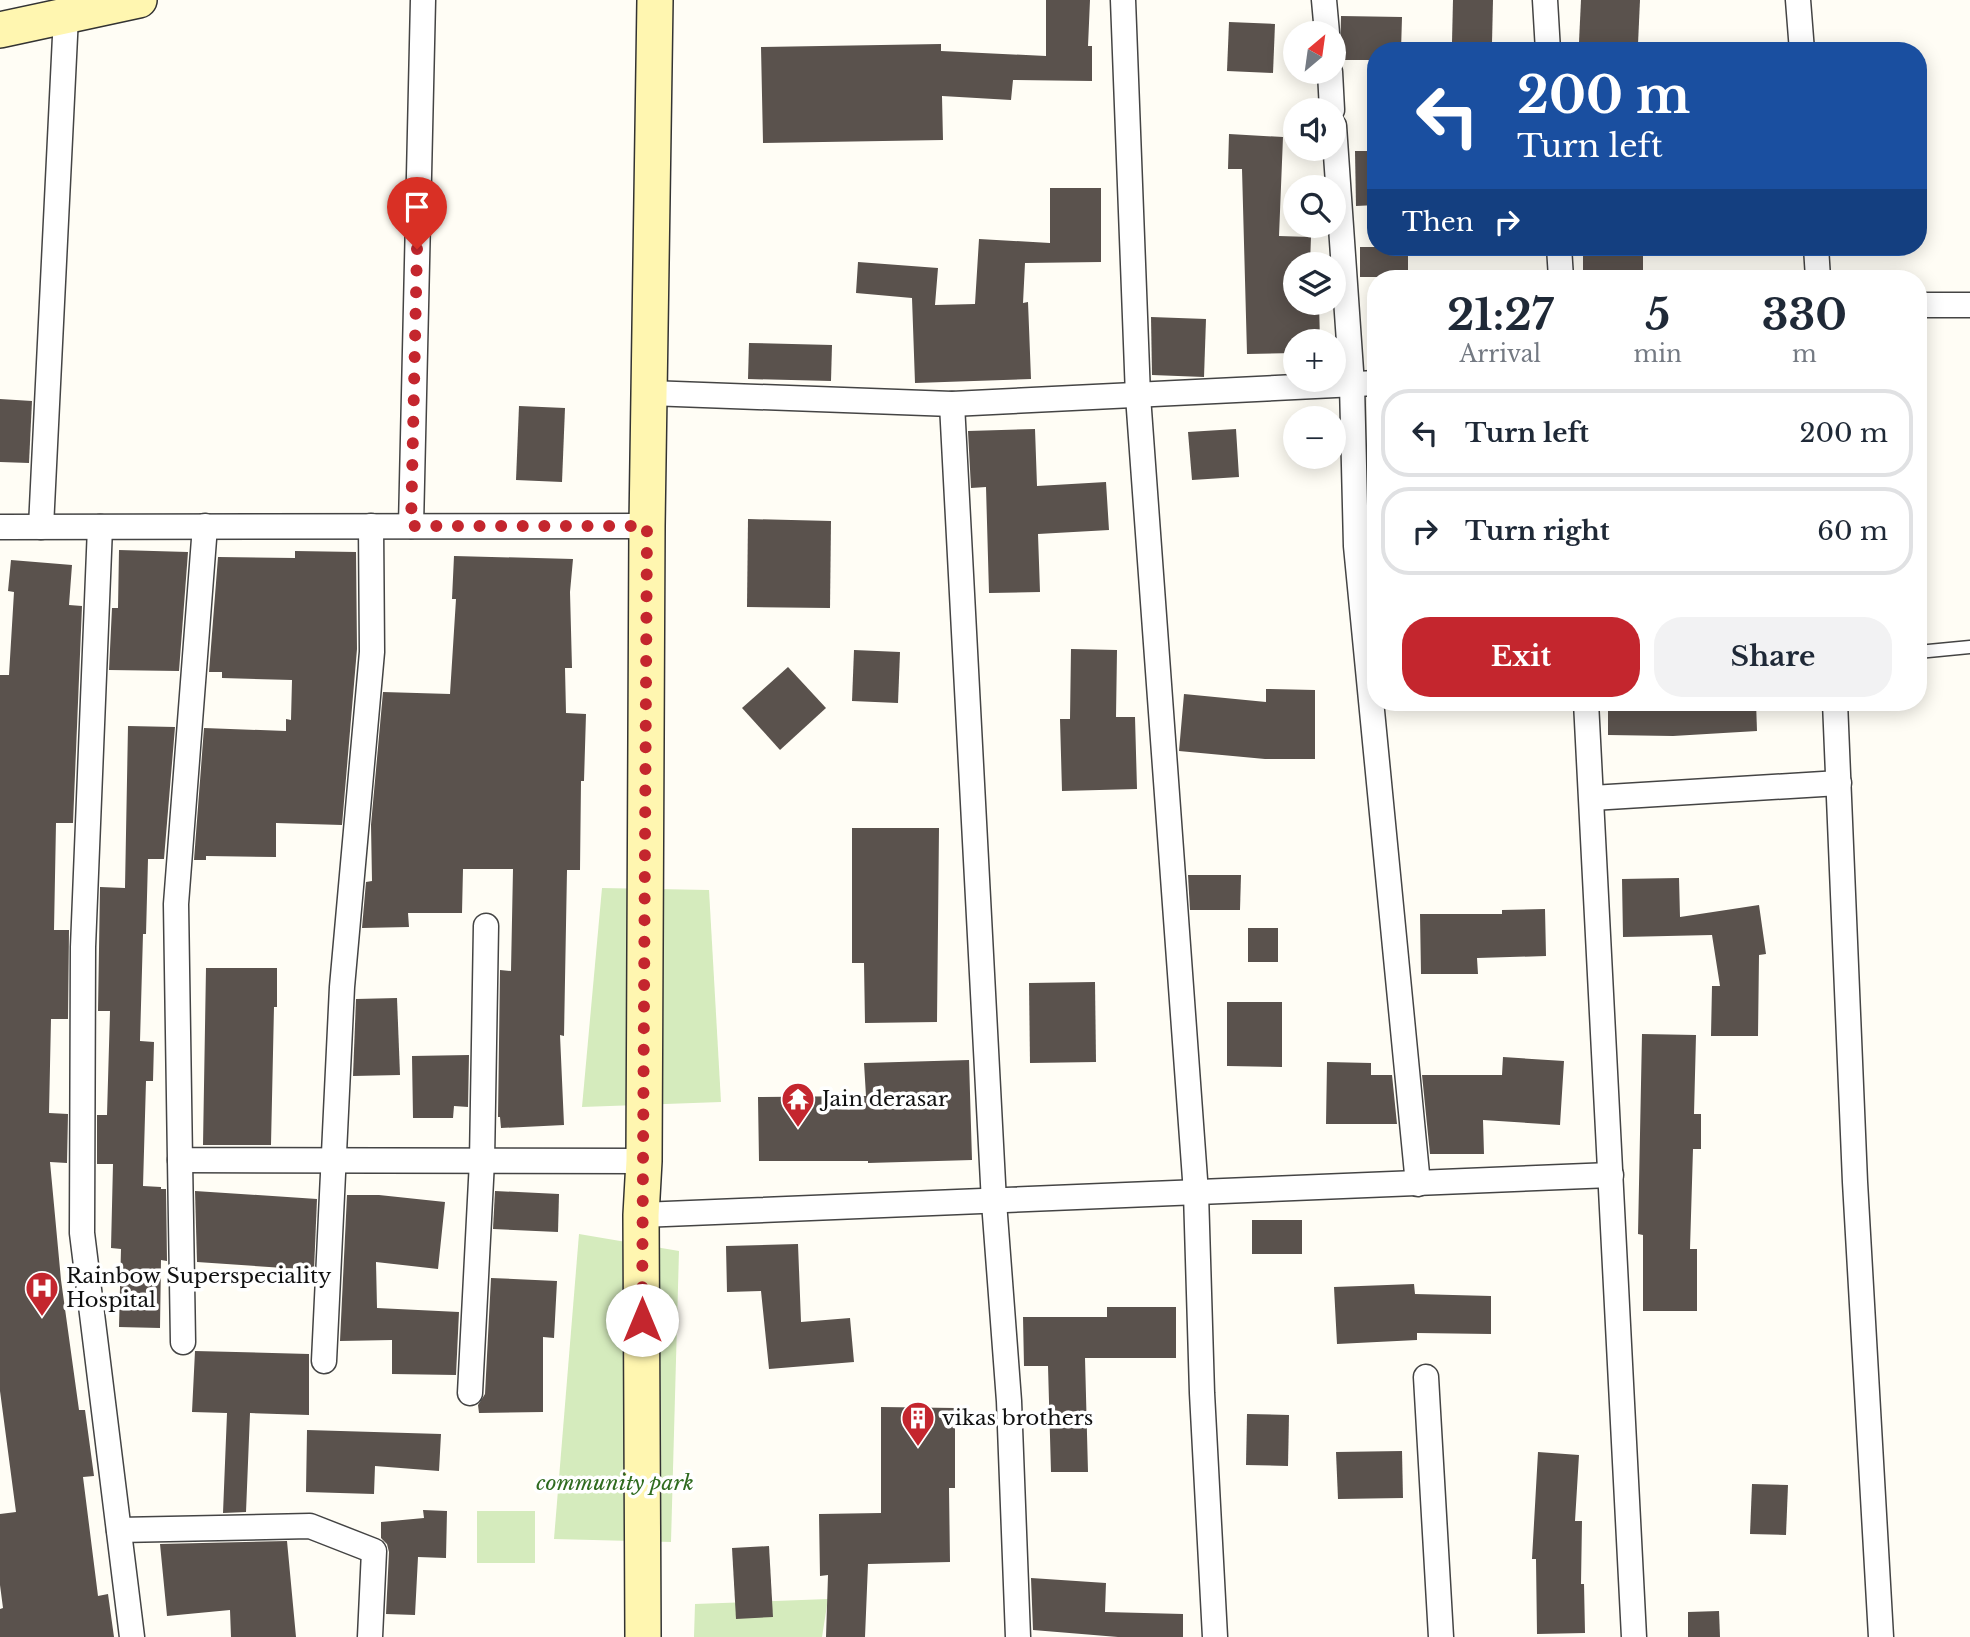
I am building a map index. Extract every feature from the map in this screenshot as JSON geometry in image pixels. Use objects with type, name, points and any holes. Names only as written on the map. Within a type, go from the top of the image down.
[{"type":"main road","points":[[643,1637],[641,1215],[644,1161],[647,526],[655,0]]},
{"type":"main road","points":[[0,30],[123,2]]},
{"type":"street","points":[[411,526],[423,0]]},
{"type":"street","points":[[1123,0],[1138,396],[1196,1193],[1202,1393],[1215,1637]]},
{"type":"street","points":[[1324,0],[1326,21]]},
{"type":"street","points":[[1545,0],[1547,42]]},
{"type":"street","points":[[1798,0],[1801,42]]},
{"type":"street","points":[[41,527],[66,16]]},
{"type":"street","points":[[1338,161],[1364,384],[1356,546],[1367,659]]},
{"type":"street","points":[[1927,305],[1970,305]]},
{"type":"street","points":[[649,393],[952,404],[1364,384]]},
{"type":"street","points":[[952,404],[994,1202],[1009,1401],[1017,1637]]},
{"type":"street","points":[[183,1342],[176,904],[205,526]]},
{"type":"street","points":[[324,1361],[342,987],[372,652],[371,526]]},
{"type":"street","points":[[0,527],[647,526]]},
{"type":"street","points":[[100,527],[83,947],[82,1233],[132,1637]]},
{"type":"street","points":[[1372,711],[1418,1184]]},
{"type":"street","points":[[1587,711],[1634,1637]]},
{"type":"street","points":[[1835,711],[1854,1168],[1881,1637]]},
{"type":"street","points":[[1592,798],[1839,783]]},
{"type":"street","points":[[470,1392],[482,1161],[486,926]]},
{"type":"street","points":[[180,1160],[644,1161]]},
{"type":"street","points":[[641,1215],[1611,1175]]},
{"type":"street","points":[[1426,1377],[1441,1637]]},
{"type":"street","points":[[119,1530],[310,1526],[374,1551],[370,1637]]},
{"type":"lane","points":[[1927,651],[1970,647]]},
{"type":"green space","points":[[602,888],[709,890],[721,1102],[582,1107]]},
{"type":"green space","name":"community park","points":[[579,1234],[679,1251],[671,1542],[554,1539]]},
{"type":"green space","points":[[477,1511],[535,1511],[535,1563],[477,1563]]},
{"type":"green space","points":[[828,1599],[822,1637],[694,1637],[695,1604]]},
{"type":"building","points":[[1046,0],[1090,0],[1088,46],[1092,46],[1092,81],[1013,80],[1011,100],[942,96],[943,140],[763,143],[761,47],[941,44],[941,51],[1046,56]]},
{"type":"building","points":[[1453,0],[1493,0],[1492,42],[1452,42]]},
{"type":"building","points":[[1581,0],[1640,0],[1638,42],[1579,42]]},
{"type":"building","points":[[1341,16],[1402,17],[1401,42],[1367,42],[1367,60],[1346,60],[1346,21],[1341,21]]},
{"type":"building","points":[[1229,22],[1275,24],[1273,73],[1227,71]]},
{"type":"building","points":[[1229,134],[1283,137],[1279,236],[1311,238],[1310,252],[1283,252],[1283,315],[1319,315],[1320,329],[1283,329],[1283,353],[1247,354],[1242,169],[1228,169]]},
{"type":"building","points":[[1355,151],[1367,151],[1367,205],[1356,206]]},
{"type":"building","points":[[1050,188],[1101,188],[1101,262],[1025,263],[1023,303],[1028,302],[1031,379],[915,383],[912,298],[856,293],[858,262],[938,268],[935,305],[975,304],[979,239],[1050,243]]},
{"type":"building","points":[[1360,247],[1367,247],[1367,256],[1408,256],[1408,270],[1367,270],[1367,277],[1360,277]]},
{"type":"building","points":[[1583,256],[1643,256],[1643,270],[1583,270]]},
{"type":"building","points":[[1151,317],[1206,319],[1204,377],[1152,375]]},
{"type":"building","points":[[749,343],[832,345],[831,381],[748,379]]},
{"type":"building","points":[[0,399],[32,401],[29,463],[0,462]]},
{"type":"building","points":[[519,406],[565,408],[562,482],[516,480]]},
{"type":"building","points":[[1035,429],[1037,486],[1106,482],[1109,530],[1038,534],[1040,592],[989,593],[986,487],[971,488],[968,431]]},
{"type":"building","points":[[1236,429],[1239,477],[1192,480],[1188,432]]},
{"type":"building","points":[[748,519],[831,521],[830,608],[747,607]]},
{"type":"building","points":[[119,550],[188,552],[179,671],[109,670],[112,608],[118,608]]},
{"type":"building","points":[[295,551],[356,552],[357,649],[342,825],[276,823],[276,857],[206,856],[206,860],[194,860],[204,728],[286,731],[286,719],[291,720],[292,680],[222,678],[222,672],[209,672],[218,557],[295,558]]},
{"type":"building","points":[[454,556],[573,559],[570,592],[572,668],[565,668],[566,713],[586,714],[584,781],[581,781],[580,870],[567,870],[564,1036],[560,1035],[564,1125],[501,1128],[498,1117],[500,970],[511,971],[513,869],[463,869],[462,913],[408,913],[409,927],[362,928],[366,882],[372,881],[371,825],[383,692],[450,694],[456,599],[452,599]]},
{"type":"building","points":[[11,560],[72,565],[69,605],[82,606],[73,823],[56,823],[54,930],[69,930],[68,1019],[51,1019],[49,1113],[68,1114],[67,1163],[50,1162],[61,1280],[79,1410],[85,1410],[94,1476],[83,1477],[98,1596],[108,1594],[114,1637],[0,1637],[0,1609],[3,1608],[0,1585],[0,1514],[16,1512],[0,1391],[0,675],[9,675],[14,592],[8,591]]},
{"type":"building","points":[[1071,649],[1117,650],[1116,717],[1135,717],[1137,789],[1062,791],[1060,719],[1070,719]]},
{"type":"building","points":[[854,650],[900,652],[898,703],[852,701]]},
{"type":"building","points":[[788,667],[826,708],[780,750],[742,708]]},
{"type":"building","points":[[1266,689],[1315,690],[1315,759],[1265,759],[1179,751],[1184,694],[1266,702]]},
{"type":"building","points":[[1608,711],[1756,711],[1757,731],[1673,736],[1608,735]]},
{"type":"building","points":[[128,726],[175,727],[164,859],[148,859],[140,1041],[154,1042],[153,1081],[146,1081],[143,1186],[166,1189],[167,1261],[161,1260],[160,1328],[119,1327],[121,1249],[111,1248],[113,1164],[97,1164],[97,1115],[107,1115],[110,1011],[98,1011],[100,887],[125,888]]},
{"type":"building","points":[[852,828],[939,828],[937,1022],[865,1023],[864,963],[852,963]]},
{"type":"building","points":[[1188,875],[1241,875],[1240,910],[1190,910]]},
{"type":"building","points":[[1679,878],[1680,917],[1759,905],[1766,954],[1759,955],[1758,1036],[1711,1036],[1712,986],[1720,986],[1712,935],[1623,937],[1622,879]]},
{"type":"building","points":[[1545,909],[1546,956],[1477,958],[1478,974],[1421,974],[1420,914],[1502,914],[1502,910]]},
{"type":"building","points":[[1248,928],[1278,928],[1278,962],[1248,962]]},
{"type":"building","points":[[206,968],[277,968],[271,1145],[203,1145]]},
{"type":"building","points":[[1095,982],[1096,1062],[1030,1063],[1029,983]]},
{"type":"building","points":[[397,998],[400,1075],[353,1076],[356,999]]},
{"type":"building","points":[[1227,1002],[1282,1002],[1282,1067],[1227,1066]]},
{"type":"building","points":[[1642,1034],[1696,1035],[1694,1114],[1701,1114],[1701,1149],[1693,1149],[1690,1249],[1697,1249],[1697,1311],[1643,1311],[1643,1235],[1638,1234]]},
{"type":"building","points":[[469,1055],[468,1107],[454,1106],[453,1118],[413,1118],[412,1056]]},
{"type":"building","points":[[1503,1057],[1564,1061],[1560,1125],[1483,1120],[1484,1154],[1430,1154],[1422,1075],[1502,1075]]},
{"type":"building","points":[[969,1060],[972,1160],[868,1163],[759,1161],[758,1097],[866,1096],[864,1063]]},
{"type":"building","points":[[1327,1062],[1371,1063],[1371,1075],[1392,1075],[1397,1124],[1326,1124]]},
{"type":"building","points":[[195,1191],[317,1199],[314,1270],[197,1262]]},
{"type":"building","points":[[495,1191],[559,1194],[558,1232],[493,1229]]},
{"type":"building","points":[[347,1195],[379,1195],[445,1202],[438,1269],[376,1262],[377,1308],[459,1312],[456,1375],[392,1374],[392,1340],[340,1341]]},
{"type":"building","points":[[1252,1220],[1302,1220],[1302,1254],[1252,1254]]},
{"type":"building","points":[[798,1244],[801,1322],[850,1318],[854,1362],[769,1369],[761,1291],[727,1292],[726,1246]]},
{"type":"building","points":[[491,1278],[557,1281],[554,1338],[543,1337],[543,1412],[479,1413],[478,1405],[485,1394]]},
{"type":"building","points":[[1414,1284],[1415,1294],[1491,1296],[1491,1334],[1417,1333],[1417,1340],[1337,1344],[1334,1287]]},
{"type":"building","points":[[1107,1307],[1176,1307],[1176,1358],[1085,1358],[1088,1472],[1051,1472],[1048,1366],[1024,1366],[1023,1317],[1107,1317]]},
{"type":"building","points":[[195,1351],[309,1354],[309,1415],[250,1413],[246,1512],[223,1513],[227,1413],[192,1412]]},
{"type":"building","points":[[881,1407],[955,1408],[955,1488],[949,1488],[950,1562],[868,1564],[865,1637],[826,1637],[828,1575],[820,1576],[819,1514],[881,1513]]},
{"type":"building","points":[[1247,1414],[1289,1415],[1288,1466],[1246,1465]]},
{"type":"building","points":[[307,1430],[441,1434],[439,1471],[375,1466],[374,1494],[306,1492]]},
{"type":"building","points":[[1402,1451],[1403,1498],[1338,1499],[1336,1452]]},
{"type":"building","points":[[1538,1452],[1579,1455],[1575,1521],[1582,1521],[1581,1584],[1584,1584],[1585,1633],[1537,1634],[1536,1559],[1532,1559]]},
{"type":"building","points":[[1752,1484],[1788,1485],[1786,1535],[1750,1534]]},
{"type":"building","points":[[423,1510],[447,1511],[446,1558],[418,1557],[415,1615],[386,1614],[389,1552],[387,1544],[381,1538],[381,1522],[424,1518]]},
{"type":"building","points":[[287,1541],[296,1637],[231,1637],[230,1610],[167,1616],[160,1544]]},
{"type":"building","points":[[769,1546],[773,1617],[736,1619],[732,1548]]},
{"type":"building","points":[[1031,1578],[1106,1583],[1105,1612],[1183,1614],[1183,1637],[1118,1637],[1033,1630]]},
{"type":"building","points":[[1719,1611],[1720,1637],[1688,1637],[1688,1612]]},
{"type":"place","name":"Jain derasar","points":[[798,1129]]},
{"type":"place","name":"Rainbow Superspeciality Hospital","points":[[42,1318]]},
{"type":"place","name":"vikas brothers","points":[[918,1448]]},
{"type":"route","points":[[417,249],[411,526],[647,526],[642,1320]]}]
